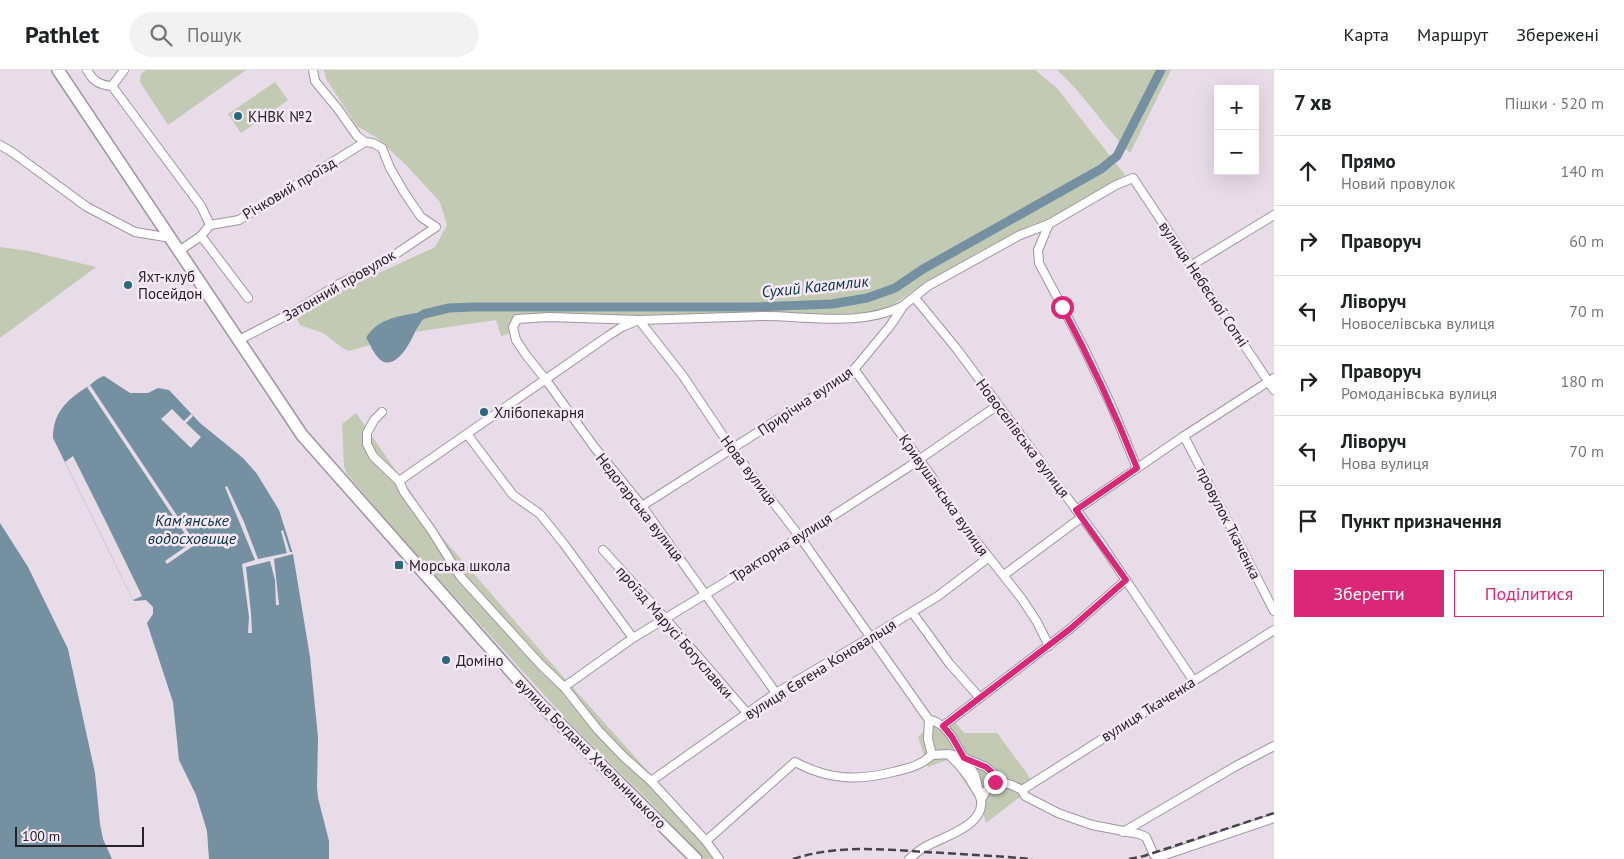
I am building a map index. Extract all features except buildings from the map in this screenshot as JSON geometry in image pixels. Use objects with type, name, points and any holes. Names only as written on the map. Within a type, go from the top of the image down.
[{"type":"main road","name":"вулиця Богдана Хмельницького","points":[[58,70],[302,435],[537,701],[696,859]]},
{"type":"street","points":[[87,70],[97,82],[112,86],[201,206],[210,224],[201,236],[180,251]]},
{"type":"street","points":[[112,86],[124,70]]},
{"type":"street","points":[[313,70],[315,81],[357,136],[365,142]]},
{"type":"street","name":"Річковий проїзд","points":[[210,224],[240,220],[365,142]]},
{"type":"street","name":"Затонний провулок","points":[[239,340],[295,311],[339,284],[381,264],[436,227],[421,216],[404,192],[390,168],[382,148],[373,143],[365,142]]},
{"type":"street","points":[[0,145],[87,207],[135,232],[171,238]]},
{"type":"street","name":"Прирічна вулиця","points":[[642,506],[835,384],[854,369],[890,326],[904,305],[928,286],[1020,235],[1049,224],[1116,185],[1133,178]]},
{"type":"street","name":"вулиця Небесної Сотні","points":[[1133,178],[1271,380],[1274,390]]},
{"type":"street","points":[[1192,266],[1274,215]]},
{"type":"street","points":[[1049,224],[1038,250],[1039,263],[1083,346],[1137,468]]},
{"type":"street","points":[[201,236],[248,298]]},
{"type":"street","name":"Новоселівська вулиця","points":[[915,298],[956,348],[1082,517],[1194,680]]},
{"type":"street","points":[[399,481],[608,336],[622,327],[639,320],[761,316],[850,319],[889,313],[904,305]]},
{"type":"street","name":"Недогарська вулиця","points":[[639,320],[549,317],[517,319],[513,327],[516,340],[595,448],[642,506],[776,692]]},
{"type":"street","name":"Нова вулиця","points":[[639,320],[683,376],[732,449],[800,537],[929,720]]},
{"type":"street","name":"Кривушанська вулиця","points":[[854,369],[932,478],[950,508],[988,558],[1004,575],[1037,622],[1049,646]]},
{"type":"street","points":[[1076,510],[1184,436],[1271,380]]},
{"type":"street","name":"Тракторна вулиця","points":[[564,687],[633,638],[800,537],[998,405]]},
{"type":"street","points":[[382,412],[374,420],[367,433],[367,444],[373,456],[399,481],[404,492],[432,531],[460,576],[540,664],[564,687],[598,730],[624,757],[652,780],[685,820],[706,840],[719,859]]},
{"type":"street","points":[[467,434],[513,495],[540,514],[633,638]]},
{"type":"street","name":"провулок Ткаченка","points":[[1184,436],[1274,611]]},
{"type":"street","points":[[1004,575],[1082,517]]},
{"type":"street","name":"проїзд Марусі Богуславки","points":[[603,550],[747,713]]},
{"type":"street","name":"вулиця Євгена Коновальця","points":[[652,780],[776,692],[872,637],[938,596],[988,558]]},
{"type":"street","points":[[943,726],[1049,646],[1126,580]]},
{"type":"street","points":[[912,612],[949,663],[980,698]]},
{"type":"street","name":"вулиця Ткаченка","points":[[1022,790],[1274,630]]},
{"type":"street","points":[[909,859],[924,848],[963,829],[976,819],[980,810],[981,800],[975,775],[952,737],[943,726],[929,720],[928,739],[932,755]]},
{"type":"street","points":[[1123,832],[1179,798],[1274,746]]},
{"type":"street","points":[[706,840],[795,762],[810,770],[839,777],[866,778],[921,764],[932,755],[948,754],[986,767],[1002,781],[1022,790],[1025,796],[1058,813],[1092,825],[1146,837],[1154,855],[1162,856],[1274,818]]},
{"type":"street","points":[[948,754],[966,773],[981,800]]},
{"type":"street","points":[[981,800],[990,786],[995,782],[1002,781]]},
{"type":"green space","points":[[146,70],[246,70],[168,125],[140,82],[141,74]]},
{"type":"green space","points":[[324,70],[1035,70],[1056,87],[1125,175],[1054,217],[1028,226],[973,255],[923,284],[893,305],[876,312],[833,315],[778,313],[689,316],[514,316],[510,333],[501,336],[496,320],[415,332],[422,321],[422,314],[384,322],[366,338],[370,345],[349,351],[323,333],[300,325],[296,317],[299,310],[435,247],[447,225],[440,202],[407,166],[377,138],[357,126],[326,79]]},
{"type":"green space","points":[[1057,70],[1171,70],[1130,153],[1077,90]]},
{"type":"green space","points":[[275,82],[288,100],[241,133],[228,114]]},
{"type":"green space","points":[[0,247],[29,251],[96,267],[0,338]]},
{"type":"green space","points":[[356,413],[441,536],[566,680],[706,836],[722,859],[704,859],[648,800],[569,722],[397,533],[347,474],[344,466],[342,424]]},
{"type":"green space","points":[[951,717],[964,733],[997,733],[1034,786],[986,823],[982,809],[950,759],[928,767],[918,737],[925,730]]},
{"type":"water","points":[[417,313],[423,315],[422,320],[402,354],[388,363],[379,359],[366,338],[370,332],[388,320]]},
{"type":"water","name":"Кам'янське водосховище","points":[[104,376],[130,393],[148,393],[158,388],[169,390],[200,423],[243,458],[257,474],[279,510],[293,554],[310,657],[318,737],[318,798],[329,841],[329,859],[209,859],[207,831],[196,795],[179,760],[173,702],[147,623],[153,614],[153,607],[146,600],[133,600],[53,438],[58,414],[62,408],[73,397]]},
{"type":"water","points":[[0,523],[28,567],[68,649],[95,773],[103,839],[112,859],[0,859]]},
{"type":"pier","points":[[90,385],[196,544],[167,564],[165,561],[191,543],[87,387]]},
{"type":"pier","points":[[172,409],[184,421],[191,414],[193,416],[186,423],[201,437],[191,448],[161,419]]},
{"type":"pier","points":[[73,456],[142,596],[133,600],[65,462]]},
{"type":"pier","points":[[227,486],[244,522],[258,559],[287,553],[281,531],[283,530],[290,552],[293,552],[293,554],[274,559],[279,605],[276,605],[275,580],[270,561],[246,567],[252,633],[248,633],[249,617],[242,564],[255,560],[225,487]]},
{"type":"waterway","name":"Сухий Кагамлик","points":[[414,320],[424,314],[449,308],[757,307],[832,304],[867,298],[895,288],[923,269],[1101,169],[1117,156],[1161,70]]},
{"type":"railway","points":[[1129,859],[1144,856],[1274,813]]},
{"type":"railway","points":[[793,859],[826,852],[859,849],[1032,859]]},
{"type":"place","name":"КНВК №2","points":[[238,116]]},
{"type":"place","name":"Яхт-клуб Посейдон","points":[[128,285]]},
{"type":"place","name":"Хлібопекарня","points":[[484,412]]},
{"type":"place","name":"Морська школа","points":[[399,565]]},
{"type":"place","name":"Доміно","points":[[446,660]]},
{"type":"route","points":[[995,782],[1002,781],[986,767],[964,758],[961,750],[943,726],[1070,629],[1126,580],[1076,510],[1137,468],[1112,408],[1083,346],[1062,307]]}]
